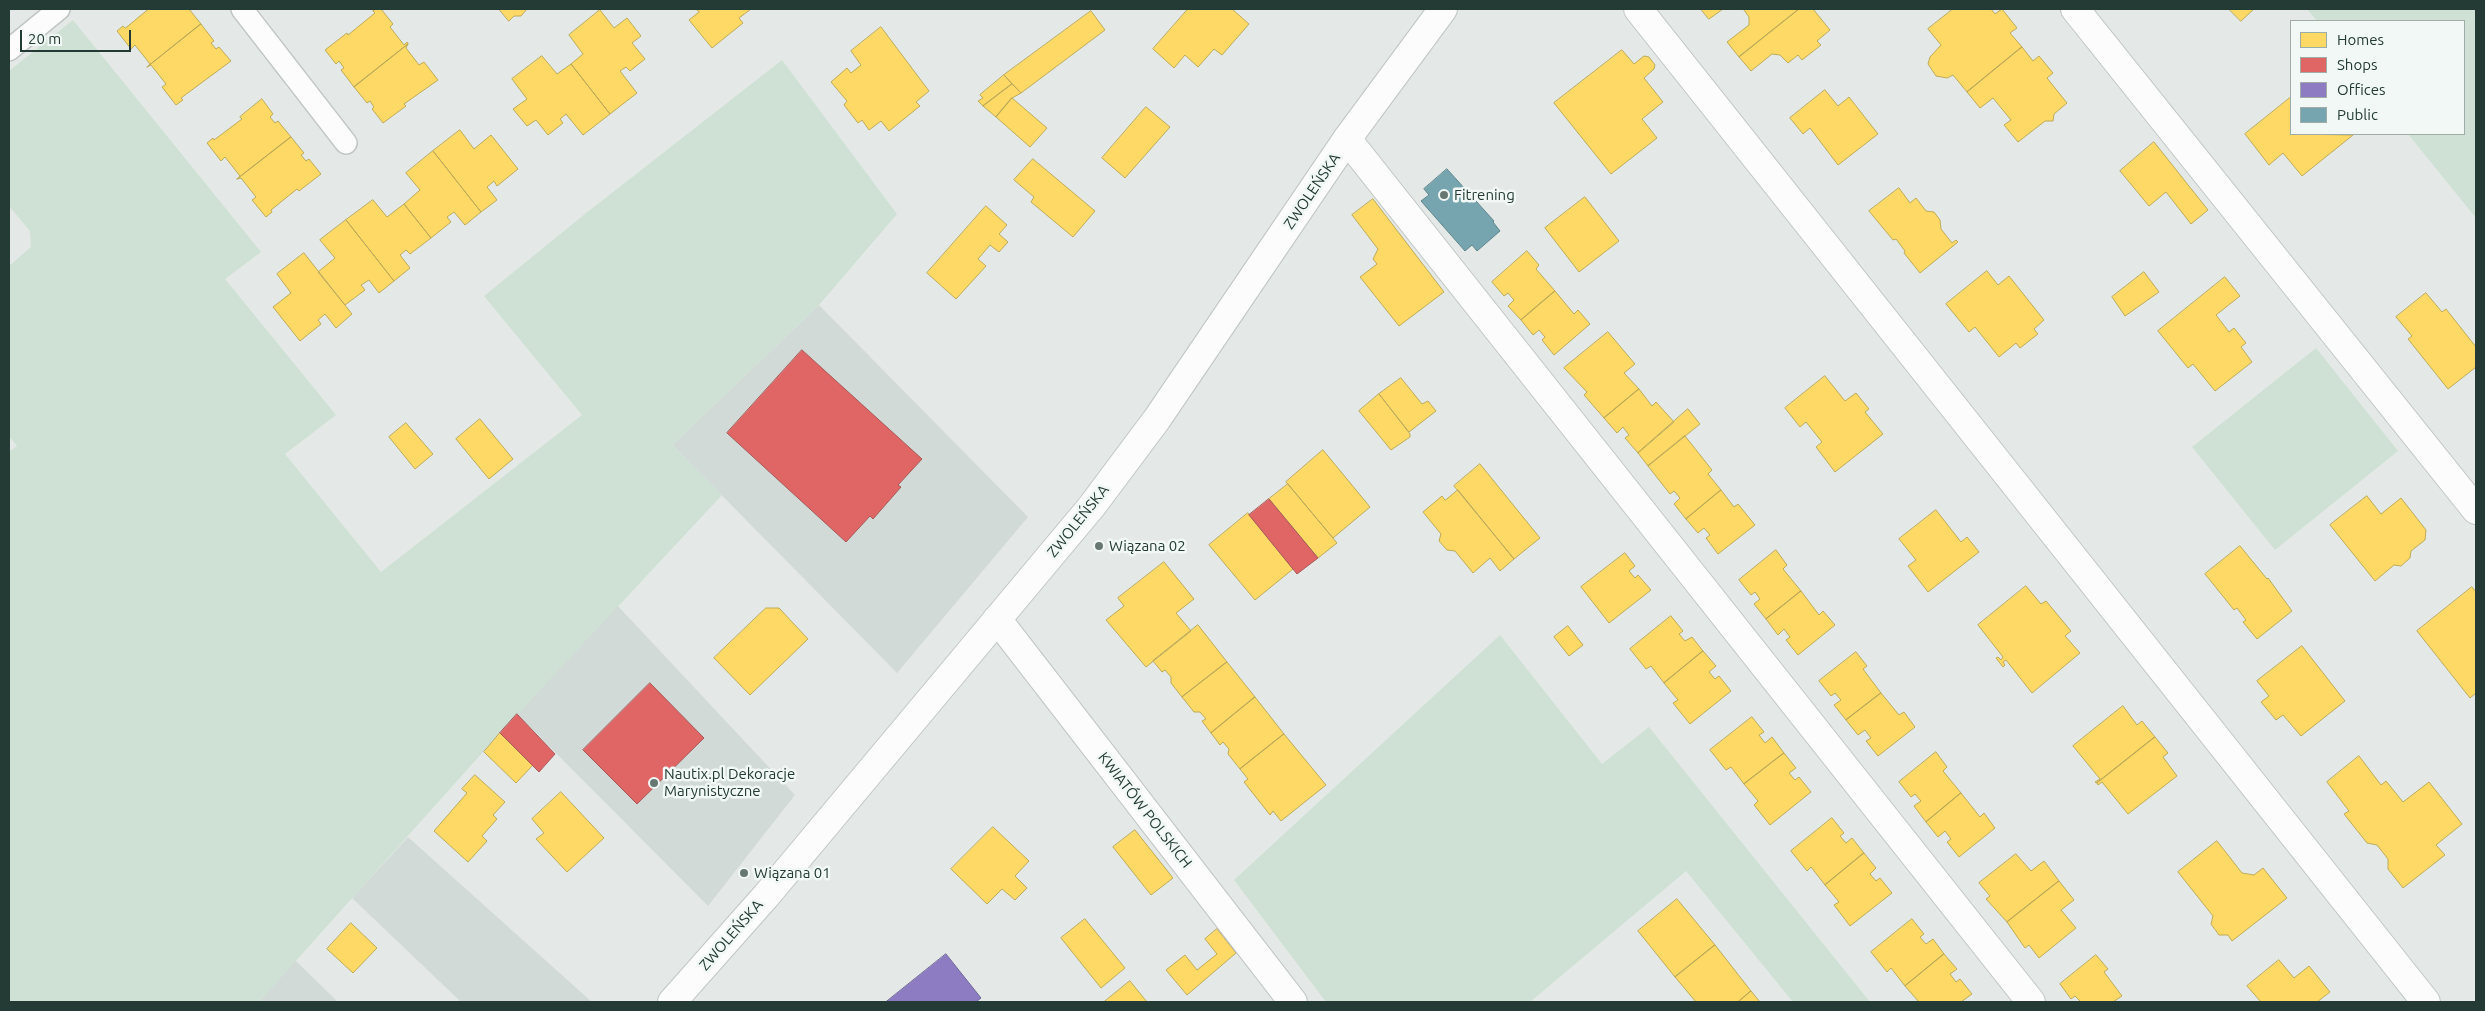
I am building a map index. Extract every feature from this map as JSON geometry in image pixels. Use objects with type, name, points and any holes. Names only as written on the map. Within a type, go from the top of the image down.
[{"type":"street","name":"ZWOLEŃSKA","points":[[672,1002],[766,896],[1092,506],[1156,420],[1348,139],[1443,9]]},
{"type":"street","points":[[1638,9],[2426,1002]]},
{"type":"street","points":[[2075,9],[2476,510]]},
{"type":"street","points":[[1348,139],[2031,1002]]},
{"type":"street","name":"KWIATÓW POLSKICH","points":[[997,619],[1293,1002]]},
{"type":"lane","points":[[9,50],[59,9]]},
{"type":"lane","points":[[242,9],[346,143]]},
{"type":"shaded area","points":[[819,305],[1028,517],[897,673],[672,445]]},
{"type":"shaded area","points":[[617,605],[795,795],[708,906],[517,714]]},
{"type":"shaded area","points":[[408,837],[592,1002],[461,1002],[352,898]]},
{"type":"shaded area","points":[[295,960],[338,1002],[259,1002]]},
{"type":"green space","points":[[2307,9],[2476,9],[2476,218],[2409,135],[2465,135],[2465,20],[2316,20]]},
{"type":"green space","points":[[73,20],[261,252],[225,279],[336,415],[285,454],[381,572],[582,415],[484,296],[585,214],[782,60],[897,214],[819,305],[672,445],[722,495],[500,733],[259,1002],[9,1002],[9,452],[17,446],[9,436],[9,266],[31,247],[30,231],[9,206],[9,71]]},
{"type":"green space","points":[[2316,348],[2398,451],[2275,550],[2192,447]]},
{"type":"green space","points":[[1500,635],[1602,764],[1649,727],[1870,1002],[1793,1002],[1686,871],[1530,1002],[1326,1002],[1234,880]]},
{"type":"building: Homes","points":[[149,9],[189,9],[201,24],[147,67],[150,64],[135,45],[131,49],[117,31],[123,26],[125,28]]},
{"type":"building: Homes","points":[[381,9],[393,24],[390,27],[404,45],[407,42],[408,44],[354,87],[341,70],[344,68],[339,61],[336,64],[325,50],[347,33],[348,35],[375,13],[373,11]]},
{"type":"building: Homes","points":[[499,9],[527,9],[521,16],[514,16],[509,21]]},
{"type":"building: Homes","points":[[696,9],[751,9],[739,18],[743,23],[712,48],[689,20],[699,12]]},
{"type":"building: Homes","points":[[1188,9],[1232,9],[1249,24],[1222,55],[1214,49],[1198,67],[1185,55],[1174,68],[1153,49]]},
{"type":"building: Homes","points":[[1701,9],[1723,9],[1709,19]]},
{"type":"building: Homes","points":[[1799,9],[1739,57],[1727,42],[1749,25],[1749,17],[1744,10]]},
{"type":"building: Homes","points":[[1799,9],[1813,9],[1830,30],[1817,41],[1821,45],[1802,60],[1798,55],[1788,63],[1780,55],[1772,54],[1751,71],[1739,57]]},
{"type":"building: Homes","points":[[1953,9],[1991,9],[1995,14],[2002,9],[2017,28],[2010,33],[2022,47],[1967,92],[1953,75],[1947,78],[1936,76],[1928,64],[1930,57],[1941,45],[1928,29]]},
{"type":"building: Homes","points":[[2229,9],[2254,9],[2241,21]]},
{"type":"building: Homes","points":[[600,10],[614,28],[627,18],[641,36],[632,43],[645,59],[630,71],[626,67],[620,71],[637,93],[610,114],[571,64],[583,54],[569,35]]},
{"type":"building: Homes","points":[[1091,11],[1105,30],[1021,93],[1004,75]]},
{"type":"building: Homes","points":[[201,24],[214,41],[211,43],[216,49],[219,47],[231,61],[181,98],[183,100],[176,105],[162,87],[166,84],[151,65],[147,67]]},
{"type":"building: Homes","points":[[881,27],[929,91],[916,102],[920,106],[889,131],[881,121],[869,130],[862,120],[858,123],[844,105],[847,101],[831,82],[847,68],[851,73],[861,65],[851,51]]},
{"type":"building: Homes","points":[[408,44],[406,48],[419,65],[424,62],[438,80],[404,104],[406,106],[383,123],[372,109],[374,107],[370,101],[367,103],[354,87]]},
{"type":"building: Homes","points":[[2022,47],[2033,61],[2039,56],[2053,73],[2047,78],[2067,103],[2054,114],[2053,121],[2045,121],[2018,142],[2004,125],[2011,120],[1993,98],[1980,108],[1967,92]]},
{"type":"building: Homes","points":[[1622,50],[1634,64],[1644,56],[1649,57],[1655,65],[1654,69],[1644,78],[1663,102],[1642,119],[1657,138],[1611,174],[1554,103]]},
{"type":"building: Homes","points":[[542,56],[557,74],[571,64],[610,114],[583,135],[566,114],[560,119],[563,123],[548,135],[536,120],[527,126],[513,109],[527,99],[512,79]]},
{"type":"building: Homes","points":[[1004,75],[1012,84],[983,106],[978,101],[983,98],[980,95]]},
{"type":"building: Homes","points":[[1012,84],[1021,93],[1012,98],[996,117],[983,106]]},
{"type":"building: Homes","points":[[1825,90],[1838,106],[1849,97],[1878,134],[1838,165],[1810,128],[1803,134],[1790,118]]},
{"type":"building: Homes","points":[[1012,98],[1047,128],[1030,147],[996,117]]},
{"type":"building: Homes","points":[[2290,98],[2290,135],[2353,135],[2302,176],[2283,153],[2269,165],[2245,134]]},
{"type":"building: Homes","points":[[262,99],[273,114],[270,117],[275,123],[278,121],[291,137],[237,179],[240,176],[225,157],[221,161],[207,143],[242,119],[240,117]]},
{"type":"building: Homes","points":[[1146,107],[1170,127],[1125,178],[1102,158]]},
{"type":"building: Homes","points":[[460,130],[474,149],[491,135],[518,169],[497,186],[494,181],[487,187],[497,200],[481,212],[433,151]]},
{"type":"building: Homes","points":[[291,137],[304,153],[301,155],[306,161],[309,159],[321,174],[299,191],[297,189],[271,210],[272,212],[266,217],[252,200],[256,197],[241,178],[237,179]]},
{"type":"building: Homes","points":[[2154,142],[2208,210],[2191,224],[2166,192],[2149,206],[2120,171]]},
{"type":"building: Homes","points":[[433,151],[481,212],[465,225],[454,212],[447,217],[451,222],[431,238],[404,204],[420,190],[406,173]]},
{"type":"building: Homes","points":[[1033,159],[1095,211],[1073,237],[1031,202],[1034,197],[1014,180]]},
{"type":"building: Homes","points":[[1899,188],[1910,203],[1916,198],[1926,211],[1934,212],[1940,220],[1941,229],[1952,243],[1956,240],[1958,242],[1920,273],[1904,253],[1905,251],[1896,239],[1893,240],[1869,211]]},
{"type":"building: Homes","points":[[1585,197],[1619,241],[1579,272],[1545,228]]},
{"type":"building: Homes","points":[[1373,199],[1444,292],[1399,326],[1360,277],[1377,264],[1373,259],[1378,249],[1352,215]]},
{"type":"building: Homes","points":[[373,200],[387,217],[404,204],[431,238],[410,254],[406,250],[400,255],[410,268],[394,281],[346,220]]},
{"type":"building: Homes","points":[[986,206],[1007,225],[999,234],[1008,242],[999,252],[990,245],[978,259],[986,266],[956,299],[927,273]]},
{"type":"building: Homes","points":[[346,220],[394,281],[379,293],[369,280],[361,285],[365,290],[345,305],[318,272],[335,258],[320,240]]},
{"type":"building: Homes","points":[[1527,251],[1539,265],[1536,269],[1555,291],[1521,320],[1508,306],[1514,300],[1508,293],[1504,296],[1492,282]]},
{"type":"building: Homes","points":[[304,253],[352,314],[336,328],[325,314],[318,320],[321,324],[300,341],[273,307],[291,293],[277,274]]},
{"type":"building: Homes","points":[[1987,271],[1998,285],[2009,276],[2044,320],[2034,329],[2038,334],[2020,348],[2016,343],[1999,357],[1975,327],[1969,332],[1946,304]]},
{"type":"building: Homes","points":[[2144,272],[2159,292],[2125,316],[2112,297]]},
{"type":"building: Homes","points":[[2225,277],[2240,296],[2216,315],[2229,332],[2234,328],[2246,343],[2241,347],[2252,362],[2215,391],[2193,364],[2188,368],[2158,331]]},
{"type":"building: Homes","points":[[1555,291],[1574,314],[1578,310],[1590,324],[1554,355],[1542,340],[1545,337],[1539,330],[1533,335],[1521,320]]},
{"type":"building: Homes","points":[[2426,293],[2442,312],[2446,309],[2476,347],[2476,367],[2448,389],[2408,339],[2412,336],[2396,317]]},
{"type":"building: Homes","points":[[1608,332],[1635,364],[1624,373],[1639,389],[1604,418],[1584,395],[1587,392],[1564,368]]},
{"type":"building: Homes","points":[[1825,376],[1845,401],[1856,393],[1869,409],[1865,412],[1883,434],[1835,472],[1816,447],[1822,442],[1806,422],[1800,427],[1785,408]]},
{"type":"building: Homes","points":[[1401,378],[1422,404],[1428,401],[1436,411],[1409,432],[1379,394]]},
{"type":"building: Homes","points":[[1639,389],[1652,406],[1656,402],[1674,422],[1638,453],[1625,438],[1629,435],[1623,427],[1617,433],[1604,418]]},
{"type":"building: Homes","points":[[1379,394],[1410,434],[1410,437],[1391,450],[1359,411]]},
{"type":"building: Homes","points":[[1688,409],[1700,424],[1648,466],[1638,453]]},
{"type":"building: Homes","points":[[480,419],[513,459],[489,479],[456,439]]},
{"type":"building: Homes","points":[[406,423],[433,454],[415,469],[389,437]]},
{"type":"building: Homes","points":[[1685,436],[1712,470],[1708,474],[1721,490],[1686,519],[1674,504],[1680,498],[1674,491],[1670,494],[1648,466]]},
{"type":"building: Homes","points":[[1323,450],[1370,507],[1333,538],[1286,482]]},
{"type":"building: Homes","points":[[1480,464],[1540,538],[1514,559],[1454,486]]},
{"type":"building: Homes","points":[[1288,484],[1337,543],[1318,558],[1269,499]]},
{"type":"building: Homes","points":[[1458,490],[1514,559],[1500,571],[1490,558],[1473,573],[1455,551],[1447,550],[1439,541],[1441,534],[1423,512],[1442,496],[1445,500]]},
{"type":"building: Homes","points":[[1721,490],[1734,507],[1738,504],[1755,525],[1718,554],[1706,538],[1710,535],[1704,528],[1698,533],[1686,519]]},
{"type":"building: Homes","points":[[2367,496],[2381,514],[2401,498],[2426,530],[2425,540],[2411,551],[2410,558],[2401,566],[2394,565],[2375,581],[2330,525]]},
{"type":"building: Homes","points":[[1936,510],[1961,542],[1967,537],[1979,552],[1928,592],[1908,566],[1916,560],[1899,539]]},
{"type":"building: Homes","points":[[1248,513],[1293,569],[1255,600],[1209,545]]},
{"type":"building: Homes","points":[[2240,546],[2268,578],[2292,611],[2257,639],[2243,622],[2246,620],[2237,608],[2234,610],[2205,574]]},
{"type":"building: Homes","points":[[1776,550],[1787,565],[1783,569],[1801,591],[1766,619],[1754,604],[1760,599],[1755,592],[1751,595],[1739,580]]},
{"type":"building: Homes","points":[[1625,553],[1635,566],[1629,571],[1635,578],[1638,575],[1651,590],[1609,623],[1581,587]]},
{"type":"building: Homes","points":[[1164,562],[1194,599],[1176,613],[1191,631],[1146,667],[1106,620],[1124,606],[1118,598]]},
{"type":"building: Homes","points":[[2026,586],[2041,604],[2046,601],[2071,631],[2065,636],[2080,653],[2032,693],[2006,660],[2003,662],[2005,665],[2003,667],[1996,658],[1998,657],[2001,660],[2003,657],[1978,625]]},
{"type":"building: Homes","points":[[2472,587],[2476,592],[2476,693],[2470,698],[2417,631]]},
{"type":"building: Homes","points":[[1801,591],[1819,615],[1823,611],[1835,625],[1798,655],[1786,640],[1790,637],[1784,629],[1778,635],[1766,619]]},
{"type":"building: Homes","points":[[766,608],[779,608],[808,639],[750,695],[714,658]]},
{"type":"building: Homes","points":[[1671,616],[1683,631],[1679,634],[1685,641],[1692,637],[1703,651],[1664,683],[1651,666],[1646,669],[1630,649]]},
{"type":"building: Homes","points":[[1198,625],[1227,662],[1182,697],[1171,683],[1171,677],[1165,670],[1162,672],[1153,661]]},
{"type":"building: Homes","points":[[1568,626],[1583,645],[1569,656],[1554,637]]},
{"type":"building: Homes","points":[[2302,646],[2345,701],[2301,736],[2283,715],[2276,720],[2261,702],[2269,696],[2257,681]]},
{"type":"building: Homes","points":[[1703,651],[1716,666],[1709,672],[1715,679],[1719,676],[1731,691],[1690,724],[1673,703],[1678,700],[1664,683]]},
{"type":"building: Homes","points":[[1856,652],[1867,666],[1863,669],[1881,693],[1846,720],[1834,705],[1841,700],[1835,693],[1831,696],[1819,681]]},
{"type":"building: Homes","points":[[1227,662],[1255,697],[1211,733],[1202,721],[1206,719],[1200,712],[1194,712],[1182,697]]},
{"type":"building: Homes","points":[[1881,693],[1899,715],[1904,712],[1915,727],[1878,756],[1866,741],[1871,738],[1865,730],[1858,735],[1846,720]]},
{"type":"building: Homes","points":[[1255,697],[1284,734],[1240,769],[1228,754],[1229,749],[1223,742],[1220,745],[1211,733]]},
{"type":"building: Homes","points":[[2123,706],[2137,725],[2142,721],[2155,737],[2097,783],[2095,782],[2100,779],[2073,746]]},
{"type":"building: Homes","points":[[1752,717],[1764,732],[1759,735],[1765,743],[1772,737],[1784,753],[1744,784],[1731,767],[1726,770],[1710,750]]},
{"type":"building: Homes","points":[[500,733],[533,765],[516,783],[484,752]]},
{"type":"building: Homes","points":[[1284,734],[1326,785],[1281,821],[1273,811],[1270,815],[1244,782],[1248,779],[1240,769]]},
{"type":"building: Homes","points":[[2155,737],[2168,753],[2163,757],[2177,776],[2128,814],[2102,782],[2098,785],[2097,783]]},
{"type":"building: Homes","points":[[1936,752],[1947,767],[1943,771],[1961,793],[1926,822],[1914,806],[1921,801],[1915,794],[1911,797],[1899,782]]},
{"type":"building: Homes","points":[[1784,753],[1796,768],[1789,773],[1795,780],[1799,777],[1811,792],[1770,825],[1754,805],[1758,801],[1744,784]]},
{"type":"building: Homes","points":[[2359,756],[2381,785],[2386,781],[2403,802],[2429,782],[2462,824],[2436,845],[2445,855],[2403,888],[2388,869],[2388,859],[2377,845],[2367,843],[2344,814],[2349,811],[2327,782]]},
{"type":"building: Homes","points":[[475,775],[505,802],[493,815],[497,819],[482,836],[487,841],[468,862],[434,831],[467,793],[462,789]]},
{"type":"building: Homes","points":[[561,792],[604,838],[567,872],[536,839],[544,833],[532,819]]},
{"type":"building: Homes","points":[[1961,793],[1980,817],[1984,813],[1995,828],[1959,857],[1947,842],[1951,839],[1945,831],[1938,837],[1926,822]]},
{"type":"building: Homes","points":[[1832,818],[1844,833],[1840,836],[1846,843],[1852,838],[1864,853],[1825,885],[1811,867],[1807,871],[1791,851]]},
{"type":"building: Homes","points":[[993,827],[1029,861],[1015,876],[1027,888],[1015,900],[1002,889],[987,904],[951,869]]},
{"type":"building: Homes","points":[[1135,830],[1173,878],[1151,895],[1113,847]]},
{"type":"building: Homes","points":[[2217,841],[2242,873],[2254,875],[2263,868],[2287,898],[2232,941],[2228,935],[2219,935],[2211,924],[2213,916],[2178,872]]},
{"type":"building: Homes","points":[[1864,853],[1876,868],[1870,874],[1876,881],[1880,878],[1892,893],[1850,926],[1834,905],[1839,902],[1825,885]]},
{"type":"building: Homes","points":[[2016,854],[2031,871],[2044,861],[2059,881],[2007,922],[1986,899],[1990,896],[1979,883]]},
{"type":"building: Homes","points":[[2059,881],[2074,900],[2061,910],[2076,928],[2039,958],[2029,945],[2025,948],[2007,922]]},
{"type":"building: Homes","points":[[1677,899],[1715,945],[1675,977],[1638,931]]},
{"type":"building: Homes","points":[[1085,919],[1125,968],[1101,988],[1061,938]]},
{"type":"building: Homes","points":[[1912,919],[1924,934],[1920,937],[1926,944],[1933,939],[1944,954],[1905,986],[1891,968],[1887,972],[1871,952]]},
{"type":"building: Homes","points":[[351,923],[377,948],[353,973],[327,949]]},
{"type":"building: Homes","points":[[1217,929],[1236,953],[1187,995],[1166,970],[1185,955],[1197,970],[1217,954],[1205,939]]},
{"type":"building: Homes","points":[[1715,945],[1751,991],[1738,1002],[1696,1002],[1675,977]]},
{"type":"building: Homes","points":[[1944,954],[1957,969],[1950,974],[1956,982],[1960,979],[1972,994],[1961,1002],[1919,1002],[1905,986]]},
{"type":"building: Homes","points":[[2096,955],[2108,969],[2104,972],[2122,996],[2113,1002],[2081,1002],[2075,996],[2071,999],[2060,984]]},
{"type":"building: Homes","points":[[2279,960],[2294,978],[2309,966],[2330,992],[2317,1002],[2261,1002],[2247,986]]},
{"type":"building: Homes","points":[[1130,981],[1147,1002],[1104,1002]]},
{"type":"building: Homes","points":[[1751,991],[1760,1002],[1738,1002]]},
{"type":"building: Shops","points":[[802,350],[922,459],[898,485],[901,487],[873,519],[870,516],[846,542],[727,433]]},
{"type":"building: Shops","points":[[1269,499],[1318,558],[1297,574],[1249,515]]},
{"type":"building: Shops","points":[[650,683],[704,738],[637,804],[583,750]]},
{"type":"building: Shops","points":[[517,714],[555,754],[539,772],[500,733]]},
{"type":"building: Offices","points":[[946,954],[981,998],[976,1002],[886,1002]]},
{"type":"building: Public","points":[[1447,169],[1494,221],[1500,231],[1477,251],[1472,245],[1465,251],[1421,201],[1429,195],[1424,189]]},
{"type":"place","name":"Fitrening","points":[[1444,195]]},
{"type":"place","name":"Wiązana 02","points":[[1099,546]]},
{"type":"place","name":"Nautix.pl Dekoracje Marynistyczne","points":[[654,783]]},
{"type":"place","name":"Wiązana 01","points":[[744,873]]}]
